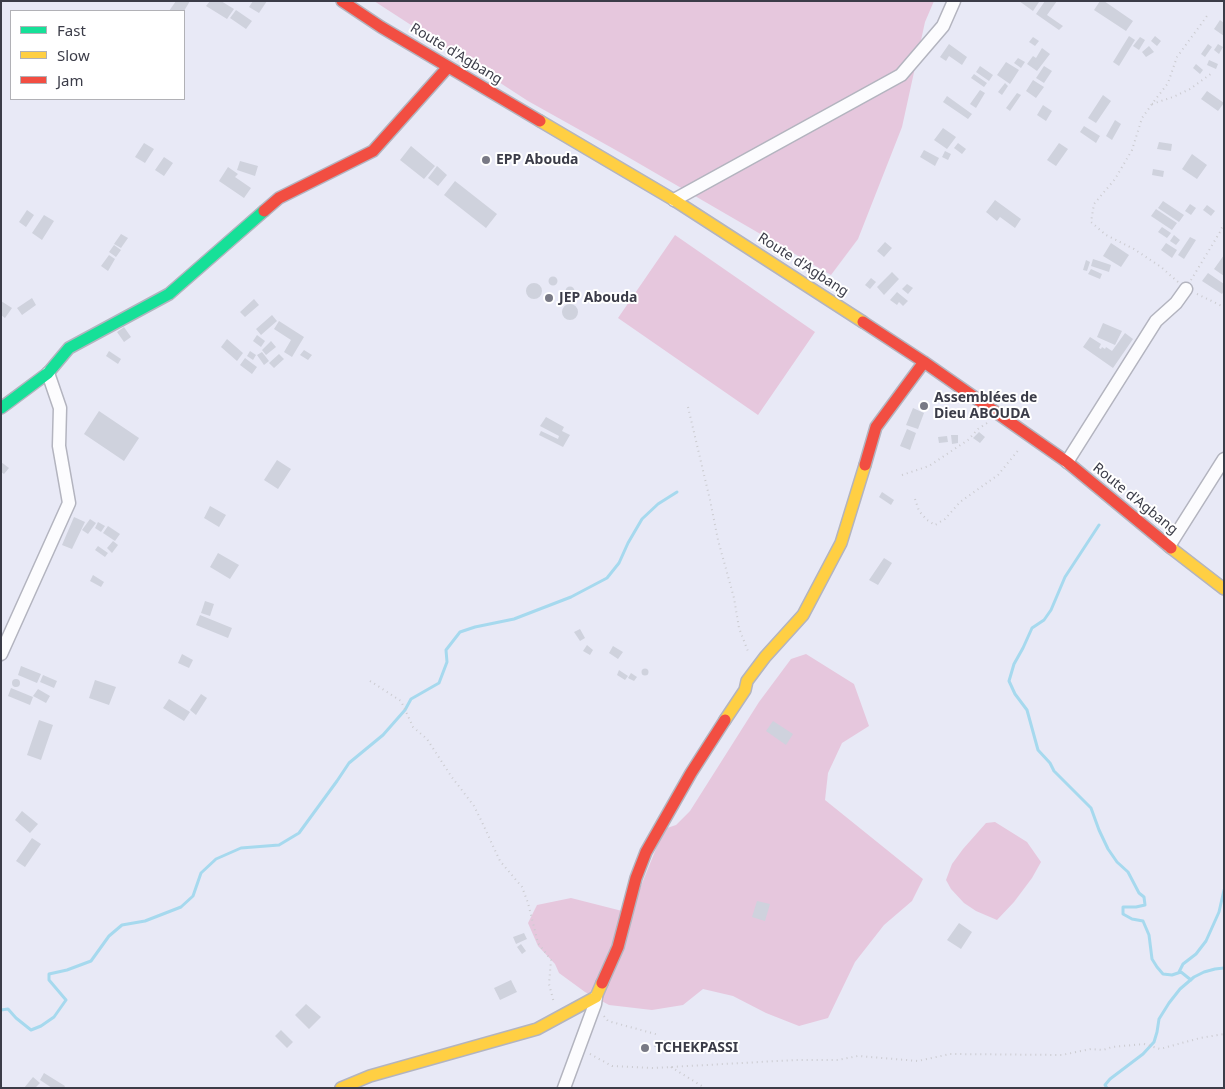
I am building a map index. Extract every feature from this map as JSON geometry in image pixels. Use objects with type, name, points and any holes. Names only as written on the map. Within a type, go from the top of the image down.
[{"type":"street","name":"Route d'Agbang","points":[[342,1],[381,27],[674,200],[924,362],[1067,462],[1224,589]]},
{"type":"street","points":[[674,200],[901,75],[943,26],[954,1]]},
{"type":"street","points":[[1,408],[48,373],[69,348],[169,294],[279,198],[373,151],[448,67]]},
{"type":"street","points":[[1067,462],[1156,321],[1176,303],[1186,289]]},
{"type":"street","points":[[564,1088],[595,1001],[618,947],[636,878],[646,852],[691,773],[745,690],[747,681],[765,657],[803,614],[841,543],[876,427],[924,362]]},
{"type":"street","points":[[1,654],[69,503],[59,446],[60,408],[48,373]]},
{"type":"street","points":[[1169,546],[1224,459]]},
{"type":"street","points":[[341,1088],[370,1076],[537,1028],[595,1001]]},
{"type":"path","points":[[1207,16],[1177,57],[1168,84],[1142,118],[1132,150],[1115,178],[1094,204],[1091,222],[1106,235],[1134,249],[1161,267],[1186,289],[1224,307]]},
{"type":"path","points":[[1152,104],[1190,89],[1212,73]]},
{"type":"path","points":[[1186,289],[1224,223]]},
{"type":"path","points":[[688,407],[718,540],[734,598],[739,628],[755,670]]},
{"type":"path","points":[[902,476],[929,466],[968,440],[978,429],[999,415]]},
{"type":"path","points":[[915,499],[919,511],[935,525],[945,519],[960,502],[998,475],[1018,450],[1032,438]]},
{"type":"path","points":[[370,681],[400,701],[413,727],[427,739],[450,776],[474,806],[500,861],[522,887],[538,942],[551,960],[550,984],[558,1018]]},
{"type":"path","points":[[595,1001],[608,1021],[659,1035]]},
{"type":"path","points":[[579,1049],[612,1066],[653,1068],[795,1060],[838,1060],[858,1056],[918,1061],[950,1054],[1062,1054],[1144,1044],[1160,1048],[1224,1034]]},
{"type":"path","points":[[671,1067],[705,1088]]},
{"type":"shaded area","points":[[374,1],[934,1],[925,22],[902,127],[858,239],[831,275],[528,101]]},
{"type":"shaded area","points":[[675,235],[815,332],[758,415],[618,318]]},
{"type":"shaded area","points":[[806,654],[854,684],[869,726],[842,743],[828,773],[825,800],[923,879],[912,901],[884,925],[855,962],[828,1018],[799,1026],[766,1013],[733,996],[703,989],[683,1005],[652,1010],[609,1005],[585,992],[559,973],[555,964],[538,946],[528,923],[537,905],[571,898],[630,913],[664,829],[676,825],[690,811],[759,702],[791,659]]},
{"type":"shaded area","points":[[995,822],[1027,842],[1041,862],[1014,902],[997,920],[976,911],[964,903],[951,889],[946,880],[952,864],[963,849],[986,823]]},
{"type":"building","points":[[176,1],[190,1],[185,10],[170,10]]},
{"type":"building","points":[[210,1],[221,1],[234,9],[227,19],[206,6]]},
{"type":"building","points":[[253,1],[267,1],[259,13],[249,7]]},
{"type":"building","points":[[1019,1],[1038,1],[1039,2],[1033,11]]},
{"type":"building","points":[[1045,1],[1057,1],[1047,15],[1063,26],[1059,30],[1036,14]]},
{"type":"building","points":[[1100,1],[1104,1],[1133,21],[1126,31],[1094,10]]},
{"type":"building","points":[[236,10],[252,21],[246,29],[230,18]]},
{"type":"building","points":[[1220,20],[1224,23],[1224,36],[1214,29]]},
{"type":"building","points":[[1129,36],[1135,40],[1119,66],[1113,62]]},
{"type":"building","points":[[1155,36],[1161,41],[1157,46],[1151,41]]},
{"type":"building","points":[[1033,37],[1039,41],[1035,46],[1029,42]]},
{"type":"building","points":[[1140,37],[1145,40],[1139,50],[1133,46]]},
{"type":"building","points":[[949,44],[967,57],[962,65],[949,56],[946,61],[940,57]]},
{"type":"building","points":[[1208,44],[1212,47],[1205,57],[1201,54]]},
{"type":"building","points":[[1218,44],[1223,47],[1219,54],[1214,50]]},
{"type":"building","points":[[1149,46],[1154,52],[1146,57],[1142,52]]},
{"type":"building","points":[[1042,48],[1050,54],[1037,71],[1027,64],[1033,56],[1036,58]]},
{"type":"building","points":[[1018,58],[1025,62],[1021,68],[1014,63]]},
{"type":"building","points":[[1209,60],[1218,64],[1216,69],[1207,65]]},
{"type":"building","points":[[1006,62],[1019,70],[1010,84],[997,75]]},
{"type":"building","points":[[1196,64],[1203,70],[1200,74],[1193,68]]},
{"type":"building","points":[[980,66],[993,75],[989,81],[976,72]]},
{"type":"building","points":[[1044,66],[1052,71],[1044,83],[1036,78]]},
{"type":"building","points":[[974,74],[987,83],[984,87],[971,78]]},
{"type":"building","points":[[1033,80],[1044,87],[1036,98],[1026,91]]},
{"type":"building","points":[[1005,83],[1008,86],[1002,95],[998,92]]},
{"type":"building","points":[[980,90],[985,93],[976,108],[970,104]]},
{"type":"building","points":[[1207,91],[1224,103],[1218,111],[1201,99]]},
{"type":"building","points":[[1017,93],[1021,95],[1010,111],[1006,108]]},
{"type":"building","points":[[1103,95],[1111,101],[1096,123],[1088,118]]},
{"type":"building","points":[[947,96],[972,114],[968,119],[943,102]]},
{"type":"building","points":[[1043,105],[1052,111],[1046,121],[1037,115]]},
{"type":"building","points":[[1115,120],[1121,124],[1112,140],[1106,136]]},
{"type":"building","points":[[1084,126],[1100,136],[1096,143],[1080,132]]},
{"type":"building","points":[[943,128],[956,137],[947,149],[934,140]]},
{"type":"building","points":[[1159,142],[1172,144],[1171,151],[1157,149]]},
{"type":"building","points":[[144,143],[154,149],[145,163],[135,157]]},
{"type":"building","points":[[958,143],[966,149],[962,154],[954,148]]},
{"type":"building","points":[[1059,143],[1068,149],[1056,166],[1047,160]]},
{"type":"building","points":[[411,146],[435,166],[424,179],[400,160]]},
{"type":"building","points":[[924,150],[939,158],[935,166],[920,157]]},
{"type":"building","points":[[945,151],[951,154],[948,160],[942,157]]},
{"type":"building","points":[[1192,154],[1207,165],[1197,179],[1182,169]]},
{"type":"building","points":[[164,157],[173,163],[164,176],[155,170]]},
{"type":"building","points":[[240,161],[258,166],[255,176],[237,170]]},
{"type":"building","points":[[437,166],[447,175],[438,186],[428,178]]},
{"type":"building","points":[[228,167],[238,174],[235,177],[251,188],[244,198],[219,181]]},
{"type":"building","points":[[1153,169],[1164,171],[1163,177],[1152,175]]},
{"type":"building","points":[[455,181],[497,214],[486,228],[444,195]]},
{"type":"building","points":[[995,200],[1021,219],[1015,228],[1000,217],[997,221],[986,212]]},
{"type":"building","points":[[1163,201],[1184,215],[1179,222],[1158,208]]},
{"type":"building","points":[[1190,204],[1196,208],[1191,215],[1185,211]]},
{"type":"building","points":[[1207,205],[1215,211],[1211,216],[1203,210]]},
{"type":"building","points":[[1156,209],[1177,223],[1172,230],[1151,216]]},
{"type":"building","points":[[27,210],[34,215],[26,227],[19,222]]},
{"type":"building","points":[[44,215],[54,221],[42,240],[32,233]]},
{"type":"building","points":[[1162,227],[1171,233],[1167,238],[1158,232]]},
{"type":"building","points":[[121,234],[128,238],[121,248],[114,244]]},
{"type":"building","points":[[1174,235],[1180,240],[1176,245],[1170,241]]},
{"type":"building","points":[[1190,237],[1196,240],[1184,259],[1178,255]]},
{"type":"building","points":[[885,242],[892,248],[884,257],[877,251]]},
{"type":"building","points":[[1111,243],[1129,255],[1121,267],[1103,256]]},
{"type":"building","points":[[1166,243],[1177,250],[1172,258],[1161,250]]},
{"type":"building","points":[[114,245],[121,250],[116,257],[109,252]]},
{"type":"building","points":[[109,255],[115,259],[108,271],[101,266]]},
{"type":"building","points":[[1224,255],[1224,276],[1214,269]]},
{"type":"building","points":[[1093,259],[1111,265],[1109,272],[1091,266]]},
{"type":"building","points":[[1086,260],[1090,262],[1087,271],[1083,270]]},
{"type":"building","points":[[1091,269],[1102,274],[1100,279],[1088,274]]},
{"type":"building","points":[[892,272],[899,279],[884,295],[877,287]]},
{"type":"building","points":[[1208,273],[1224,284],[1222,294],[1202,281]]},
{"type":"building","points":[[553,277],[557,281],[553,285],[549,281]]},
{"type":"building","points":[[871,278],[876,282],[870,289],[865,285]]},
{"type":"building","points":[[534,283],[542,291],[534,299],[526,291]]},
{"type":"building","points":[[907,284],[913,288],[908,294],[902,289]]},
{"type":"building","points":[[570,287],[574,291],[570,295],[566,291]]},
{"type":"building","points":[[897,292],[908,301],[903,306],[899,302],[897,305],[890,300]]},
{"type":"building","points":[[32,298],[36,305],[22,315],[17,308]]},
{"type":"building","points":[[254,299],[259,305],[245,317],[240,312]]},
{"type":"building","points":[[1,301],[12,308],[5,318],[1,315]]},
{"type":"building","points":[[570,304],[578,312],[570,320],[562,312]]},
{"type":"building","points":[[272,315],[277,321],[261,335],[256,329]]},
{"type":"building","points":[[279,321],[304,337],[292,357],[284,352],[291,340],[274,329]]},
{"type":"building","points":[[1103,323],[1122,331],[1115,345],[1097,337]]},
{"type":"building","points":[[124,327],[131,337],[124,342],[117,332]]},
{"type":"building","points":[[1125,333],[1133,339],[1113,368],[1083,347],[1090,337],[1101,344],[1099,348],[1105,349],[1106,347],[1112,351]]},
{"type":"building","points":[[257,335],[265,341],[261,347],[253,341]]},
{"type":"building","points":[[227,339],[243,353],[237,361],[221,347]]},
{"type":"building","points":[[271,341],[276,347],[266,355],[262,350]]},
{"type":"building","points":[[304,350],[312,355],[308,360],[300,355]]},
{"type":"building","points":[[109,351],[121,359],[118,364],[106,356]]},
{"type":"building","points":[[250,351],[256,355],[253,360],[247,356]]},
{"type":"building","points":[[262,352],[269,361],[264,365],[257,355]]},
{"type":"building","points":[[279,354],[284,359],[274,368],[269,363]]},
{"type":"building","points":[[245,358],[257,367],[252,374],[240,365]]},
{"type":"building","points":[[913,408],[924,413],[918,429],[906,425]]},
{"type":"building","points":[[99,411],[139,438],[124,461],[84,434]]},
{"type":"building","points":[[546,417],[564,427],[562,431],[570,435],[563,447],[539,435],[541,431],[558,439],[559,436],[540,426]]},
{"type":"building","points":[[907,429],[916,433],[910,450],[900,446]]},
{"type":"building","points":[[979,432],[985,437],[980,443],[973,438]]},
{"type":"building","points":[[951,435],[958,435],[958,443],[952,444]]},
{"type":"building","points":[[947,436],[948,442],[939,443],[938,437]]},
{"type":"building","points":[[277,460],[291,469],[278,489],[264,480]]},
{"type":"building","points":[[1,462],[9,468],[4,474],[1,472]]},
{"type":"building","points":[[882,492],[894,500],[891,505],[879,497]]},
{"type":"building","points":[[210,506],[226,515],[219,527],[204,518]]},
{"type":"building","points":[[74,517],[85,522],[72,549],[62,545]]},
{"type":"building","points":[[90,519],[96,523],[88,534],[82,530]]},
{"type":"building","points":[[98,522],[105,526],[101,532],[95,528]]},
{"type":"building","points":[[108,526],[120,534],[115,541],[103,533]]},
{"type":"building","points":[[113,541],[118,545],[112,553],[107,548]]},
{"type":"building","points":[[98,546],[108,553],[105,557],[95,550]]},
{"type":"building","points":[[218,553],[239,565],[230,579],[210,567]]},
{"type":"building","points":[[884,558],[892,563],[878,585],[869,580]]},
{"type":"building","points":[[93,575],[104,582],[101,587],[90,581]]},
{"type":"building","points":[[205,601],[214,604],[210,616],[201,613]]},
{"type":"building","points":[[200,615],[232,628],[228,638],[196,625]]},
{"type":"building","points":[[580,629],[585,638],[580,641],[574,632]]},
{"type":"building","points":[[587,645],[593,650],[590,655],[583,651]]},
{"type":"building","points":[[613,646],[623,652],[618,659],[609,653]]},
{"type":"building","points":[[182,654],[193,660],[189,668],[178,663]]},
{"type":"building","points":[[21,666],[41,674],[37,683],[18,675]]},
{"type":"building","points":[[645,668],[649,672],[645,676],[641,672]]},
{"type":"building","points":[[619,670],[628,676],[625,680],[617,675]]},
{"type":"building","points":[[631,673],[637,677],[634,681],[628,678]]},
{"type":"building","points":[[43,675],[57,681],[54,688],[40,682]]},
{"type":"building","points":[[16,679],[20,683],[16,687],[12,683]]},
{"type":"building","points":[[95,680],[116,687],[109,705],[89,698]]},
{"type":"building","points":[[11,688],[33,697],[30,705],[8,696]]},
{"type":"building","points":[[38,689],[50,696],[46,703],[33,696]]},
{"type":"building","points":[[201,694],[207,698],[196,715],[190,710]]},
{"type":"building","points":[[169,699],[190,712],[184,721],[163,708]]},
{"type":"building","points":[[39,720],[53,725],[41,760],[27,755]]},
{"type":"building","points":[[773,721],[793,734],[786,745],[766,731]]},
{"type":"building","points":[[22,811],[38,824],[30,833],[15,820]]},
{"type":"building","points":[[32,838],[41,844],[25,867],[16,861]]},
{"type":"building","points":[[757,901],[770,904],[765,921],[752,917]]},
{"type":"building","points":[[959,923],[972,932],[961,949],[947,940]]},
{"type":"building","points":[[524,933],[527,939],[516,944],[513,937]]},
{"type":"building","points":[[521,944],[526,951],[522,954],[517,947]]},
{"type":"building","points":[[511,980],[517,992],[500,1000],[494,988]]},
{"type":"building","points":[[306,1004],[321,1017],[309,1029],[295,1015]]},
{"type":"building","points":[[281,1030],[293,1042],[287,1048],[275,1036]]},
{"type":"building","points":[[654,1040],[673,1040],[672,1047],[654,1047]]},
{"type":"building","points":[[44,1073],[65,1086],[64,1088],[52,1088],[40,1080]]},
{"type":"building","points":[[33,1077],[40,1083],[35,1088],[24,1088]]},
{"type":"waterway","points":[[1,1010],[8,1009],[31,1030],[41,1026],[54,1017],[66,1000],[49,980],[49,974],[67,970],[91,961],[109,936],[122,925],[145,921],[181,907],[193,896],[201,873],[216,859],[241,848],[279,845],[299,833],[349,763],[383,735],[405,710],[411,699],[439,683],[447,662],[446,650],[460,632],[514,619],[571,597],[607,578],[619,563],[642,519],[658,504],[677,492]]},
{"type":"waterway","points":[[1099,525],[1065,577],[1051,610],[1044,620],[1032,628],[1014,664],[1009,681],[1015,694],[1027,710],[1038,750],[1050,763],[1054,771],[1091,808],[1108,849],[1117,862],[1128,872],[1139,893],[1144,897],[1145,905],[1123,907],[1123,914],[1132,919],[1143,921],[1149,935],[1152,959],[1163,974],[1172,975],[1181,972],[1191,980]]},
{"type":"waterway","points":[[1179,972],[1183,964],[1196,954],[1206,941],[1219,912],[1224,890]]},
{"type":"waterway","points":[[1107,1088],[1105,1085],[1110,1079],[1143,1054],[1154,1042],[1159,1019],[1180,989],[1194,977],[1204,972],[1224,968]]},
{"type":"traffic: fast","points":[[1,408],[48,373],[69,348],[169,294],[264,211]]},
{"type":"traffic: slow","points":[[540,121],[674,200],[863,322]]},
{"type":"traffic: slow","points":[[725,720],[745,690],[747,681],[765,657],[803,615],[841,543],[865,465]]},
{"type":"traffic: slow","points":[[1171,548],[1224,589]]},
{"type":"traffic: slow","points":[[341,1088],[370,1076],[537,1029],[596,997],[602,983]]},
{"type":"traffic: jam","points":[[342,1],[381,27],[540,121]]},
{"type":"traffic: jam","points":[[264,211],[279,198],[373,151],[448,67]]},
{"type":"traffic: jam","points":[[863,322],[924,362],[1067,462],[1171,548]]},
{"type":"traffic: jam","points":[[865,465],[876,427],[924,362]]},
{"type":"traffic: jam","points":[[602,983],[618,947],[636,878],[646,852],[691,773],[725,720]]},
{"type":"place","name":"EPP Abouda","points":[[486,160]]},
{"type":"place","name":"JEP Abouda","points":[[549,298]]},
{"type":"place","name":"Assemblées de Dieu ABOUDA","points":[[924,406]]},
{"type":"place","name":"TCHEKPASSI","points":[[645,1048]]}]
